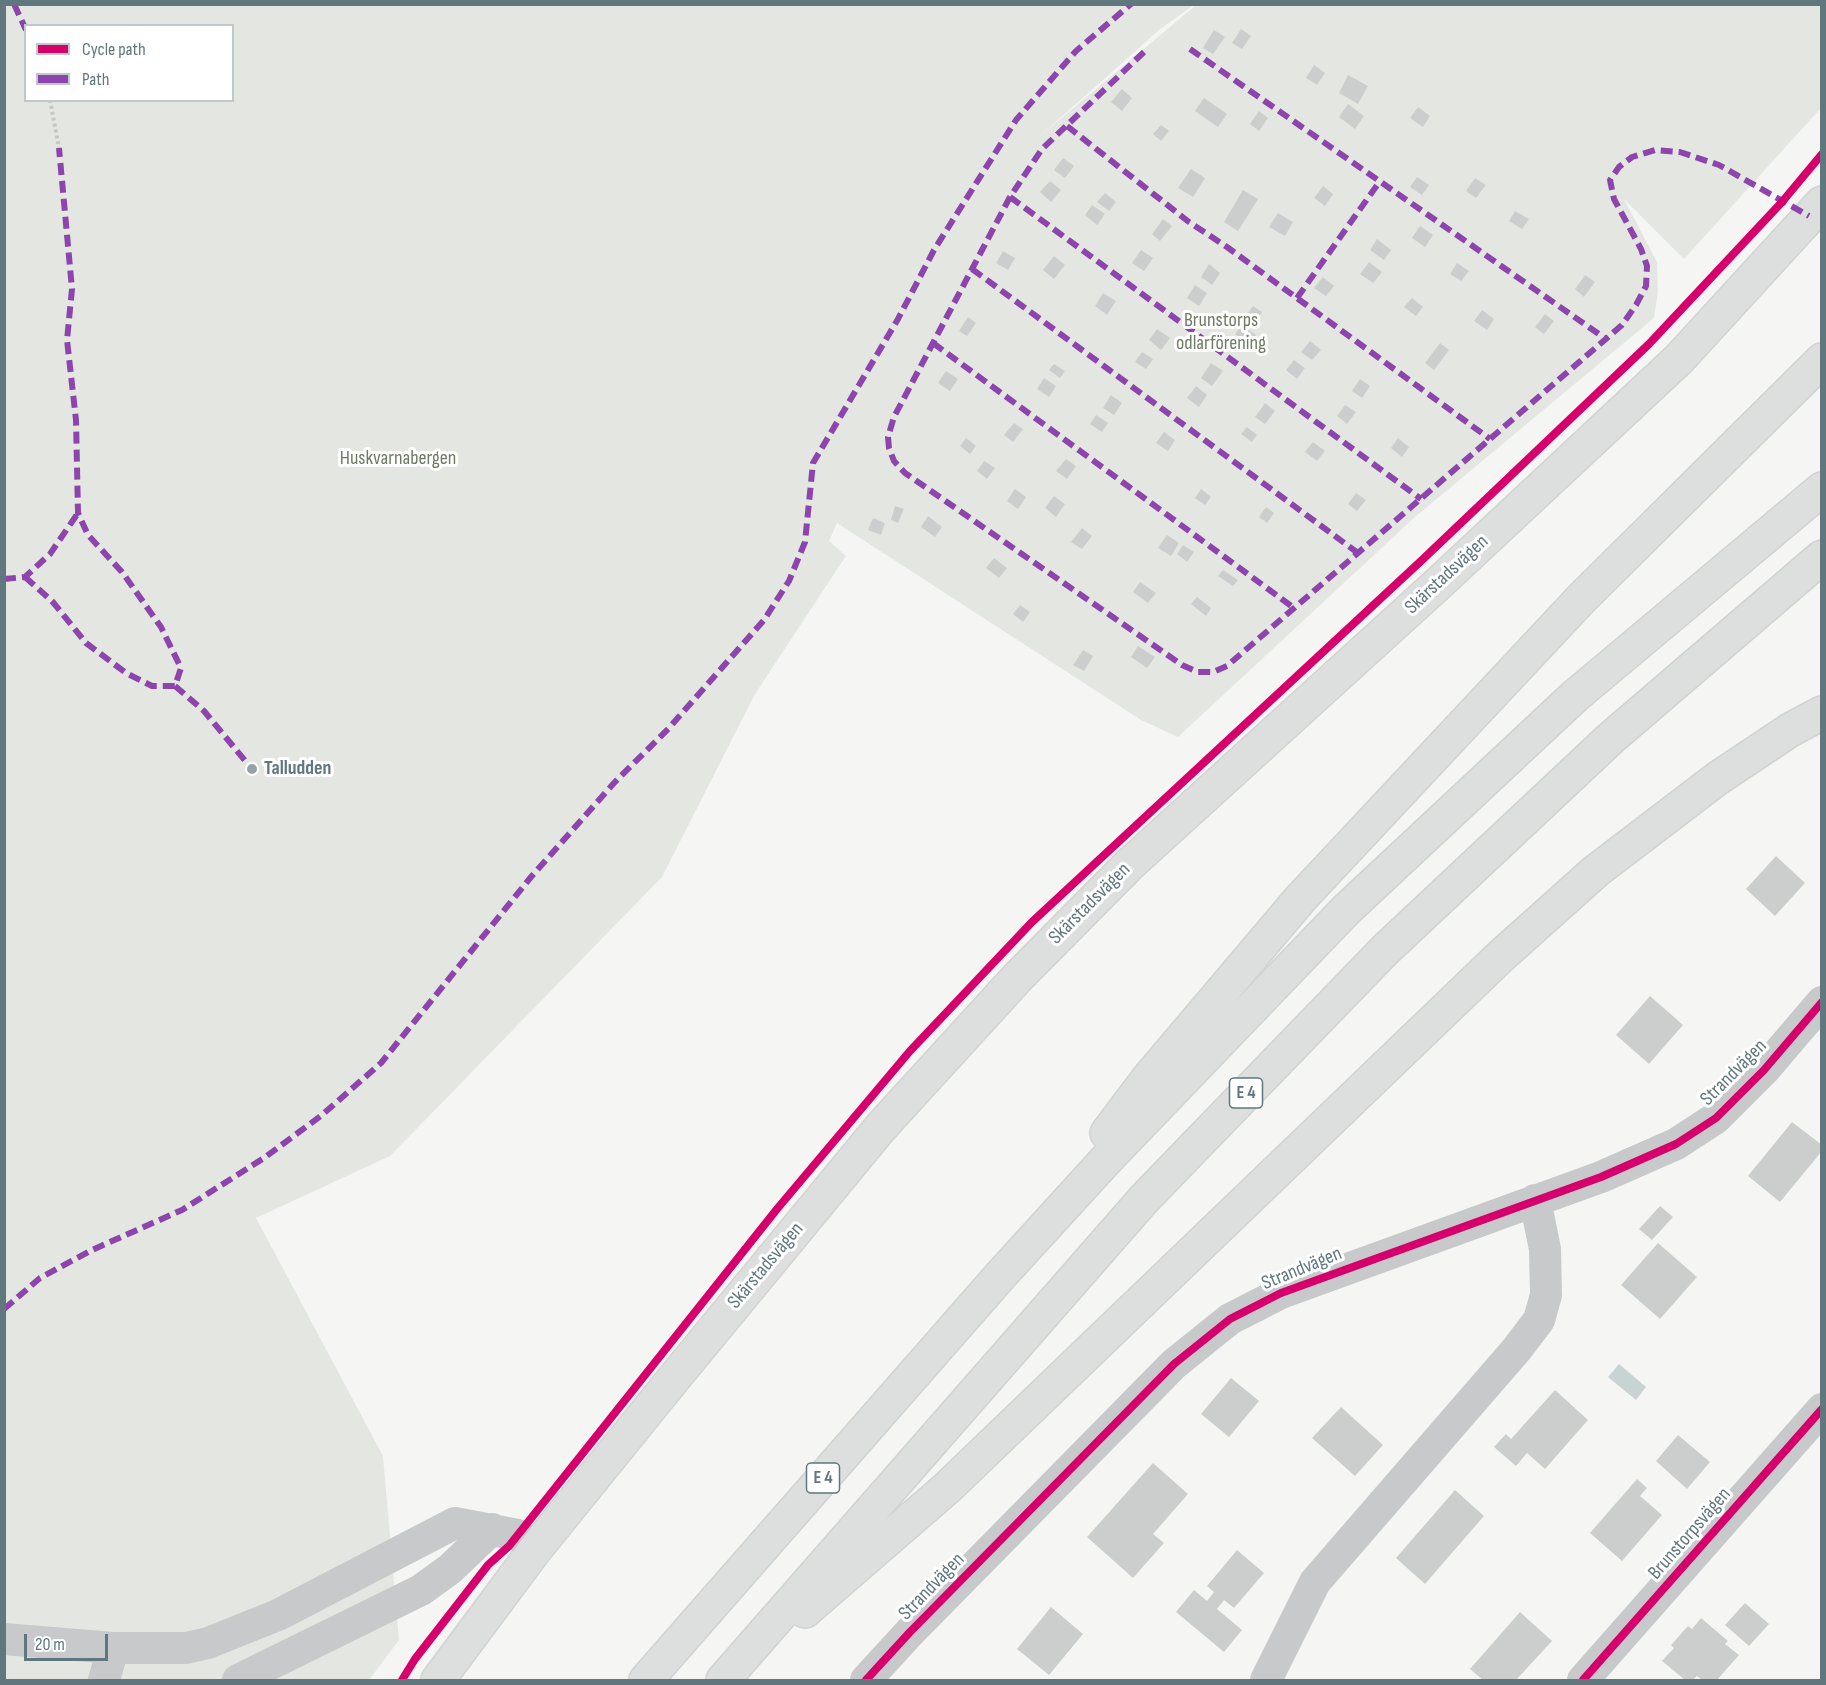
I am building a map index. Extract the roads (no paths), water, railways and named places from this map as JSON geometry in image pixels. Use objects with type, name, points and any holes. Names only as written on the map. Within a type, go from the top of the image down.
[{"type":"main road","name":"Skärstadsvägen","points":[[438,1680],[536,1549],[881,1127],[1041,953],[1129,865],[1440,583],[1679,359],[1821,202]]},
{"type":"main road","points":[[1000,1276],[1147,1080],[1301,898],[1581,599],[1821,360]]},
{"type":"main road","name":"E 4","points":[[646,1680],[1000,1276],[1105,1161],[1354,902],[1575,696],[1821,489]]},
{"type":"main road","name":"E 4","points":[[724,1680],[1144,1199],[1377,958],[1611,738],[1821,557]]},
{"type":"main road","points":[[724,1680],[947,1488],[1493,964],[1596,871],[1718,778],[1790,730],[1821,713]]},
{"type":"street","name":"Strandvägen","points":[[866,1680],[910,1632],[1174,1364],[1230,1319],[1281,1293],[1601,1177],[1676,1144],[1716,1118],[1764,1070],[1821,1002]]},
{"type":"street","points":[[1266,1680],[1315,1582],[1518,1349],[1539,1320],[1546,1295],[1545,1249],[1535,1200]]},
{"type":"street","name":"Brunstorpsvägen","points":[[1583,1680],[1821,1409]]},
{"type":"street","points":[[4,1640],[113,1648],[186,1648],[278,1616],[455,1523],[518,1535],[536,1549]]},
{"type":"street","points":[[238,1680],[421,1590],[450,1569],[492,1529]]},
{"type":"street","points":[[104,1680],[113,1648]]},
{"type":"place","name":"Talludden","points":[[252,769]]},
{"type":"park label","name":"Brunstorps odlarförening","points":[[1221,332]]},
{"type":"park label","name":"Huskvarnabergen","points":[[398,459]]}]
